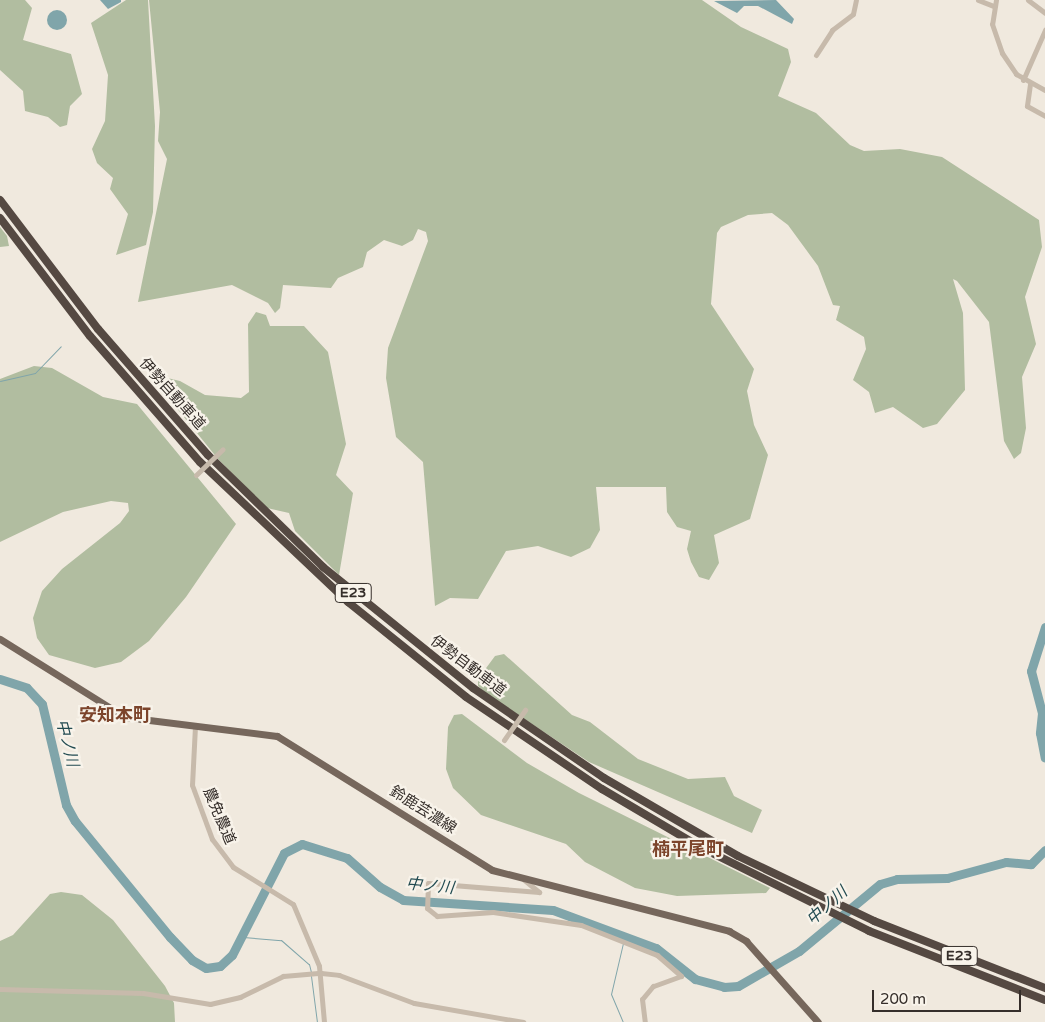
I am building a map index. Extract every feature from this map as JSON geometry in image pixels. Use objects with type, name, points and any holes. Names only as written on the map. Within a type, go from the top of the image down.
[{"type":"highway","name":"伊勢自動車道","points":[[0,200],[145,385],[236,483],[323,567],[442,665],[562,751],[670,819],[794,884],[874,921],[1045,988]]},
{"type":"highway","name":"伊勢自動車道","points":[[0,218],[148,405],[226,488],[348,602],[466,697],[594,784],[788,893],[869,931],[1045,1000]]},
{"type":"main road","name":"鈴鹿芸濃線","points":[[0,639],[125,717],[276,736],[492,870],[729,931],[762,960],[818,1022]]},
{"type":"street","points":[[816,55],[832,30],[853,14],[856,0]]},
{"type":"street","points":[[978,0],[995,3],[998,46],[1023,80],[1045,90]]},
{"type":"street","points":[[1028,0],[1044,9]]},
{"type":"street","points":[[1023,80],[1045,30]]},
{"type":"street","points":[[1030,84],[1027,106],[1045,116]]},
{"type":"street","points":[[196,475],[223,449]]},
{"type":"street","points":[[504,740],[525,710]]},
{"type":"street","name":"農免農道","points":[[195,726],[192,785],[212,839],[226,860],[255,880],[275,890],[293,904],[318,973],[324,1022]]},
{"type":"street","points":[[523,879],[539,892],[428,883],[426,908],[437,916],[493,912],[540,917],[581,925],[657,955],[681,976],[645,994],[640,1009],[645,1022]]},
{"type":"street","points":[[0,989],[143,994],[210,1004],[240,997],[283,976],[318,973],[339,975],[414,1003],[523,1022]]},
{"type":"green space","points":[[0,0],[25,0],[32,8],[23,40],[71,54],[82,94],[70,106],[67,125],[60,127],[48,117],[25,111],[23,91],[0,70]]},
{"type":"green space","points":[[126,0],[148,0],[155,126],[153,212],[146,245],[116,255],[128,214],[110,189],[113,178],[97,163],[92,149],[105,121],[108,75],[91,23]]},
{"type":"green space","points":[[149,0],[702,0],[741,27],[788,49],[791,62],[778,96],[816,113],[850,145],[864,151],[900,149],[942,157],[1039,220],[1042,247],[1025,297],[1036,344],[1022,377],[1026,428],[1021,453],[1014,459],[1004,441],[989,322],[957,281],[953,279],[963,313],[965,390],[937,424],[923,428],[893,407],[875,413],[869,392],[853,380],[866,349],[864,337],[836,320],[840,306],[833,305],[818,266],[788,225],[772,213],[748,215],[721,227],[717,233],[711,304],[754,369],[747,391],[754,425],[768,455],[750,519],[714,535],[719,563],[709,580],[699,577],[691,562],[687,549],[691,531],[677,527],[667,512],[666,487],[596,487],[600,530],[590,548],[571,557],[538,546],[506,551],[478,599],[450,598],[435,606],[423,462],[396,437],[386,378],[388,348],[428,241],[426,232],[418,229],[413,240],[402,246],[384,240],[367,252],[363,267],[338,278],[331,288],[283,285],[280,308],[275,313],[268,303],[232,285],[138,302],[167,159],[158,141],[160,112]]},
{"type":"green space","points":[[0,227],[7,236],[9,246],[0,247]]},
{"type":"green space","points":[[256,312],[266,315],[270,326],[304,326],[328,352],[346,444],[336,475],[353,493],[339,575],[295,531],[289,513],[267,508],[218,459],[154,380],[155,375],[180,381],[205,395],[241,398],[249,392],[248,324]]},
{"type":"green space","points":[[34,366],[52,368],[103,397],[137,404],[236,524],[186,597],[149,641],[121,662],[95,668],[49,655],[37,638],[33,618],[42,591],[62,569],[120,523],[129,511],[128,503],[111,501],[63,512],[0,542],[0,379]]},
{"type":"green space","points":[[504,654],[572,715],[590,722],[638,759],[688,779],[725,777],[734,796],[762,810],[752,833],[589,762],[487,694],[478,686],[478,679],[495,656]]},
{"type":"green space","points":[[462,714],[527,763],[579,793],[770,888],[766,893],[677,896],[635,888],[585,862],[566,844],[481,815],[453,788],[446,769],[448,727],[454,715]]},
{"type":"green space","points":[[61,892],[82,895],[113,920],[165,986],[174,1003],[175,1022],[0,1022],[0,941],[13,935],[50,894]]},
{"type":"water","points":[[100,0],[121,0],[121,2],[108,9]]},
{"type":"water","points":[[776,0],[794,19],[792,24],[758,6],[744,6],[737,13],[714,1]]},
{"type":"water","points":[[57,10],[64,13],[67,20],[64,27],[57,30],[50,27],[47,20],[50,13]]},
{"type":"waterway","points":[[0,381],[35,373],[61,346]]},
{"type":"waterway","name":"中ノ川","points":[[1045,627],[1031,671],[1042,713],[1040,733],[1045,758]]},
{"type":"waterway","name":"中ノ川","points":[[0,679],[27,688],[42,704],[66,805],[75,821],[170,937],[192,960],[206,968],[220,966],[232,955],[284,853],[302,844],[347,858],[380,887],[403,900],[553,910],[656,948],[695,979],[724,987],[738,986],[799,951],[880,884],[897,879],[947,878],[1006,862],[1031,864],[1045,850]]},
{"type":"waterway","name":"中ノ川","points":[[624,939],[626,935]]},
{"type":"waterway","points":[[243,937],[281,940],[309,964],[311,972]]},
{"type":"waterway","points":[[623,943],[611,994],[623,1022]]},
{"type":"waterway","points":[[311,976],[317,1022]]},
{"type":"district","name":"安知本町","points":[[115,715]]},
{"type":"district","name":"楠平尾町","points":[[688,849]]}]
